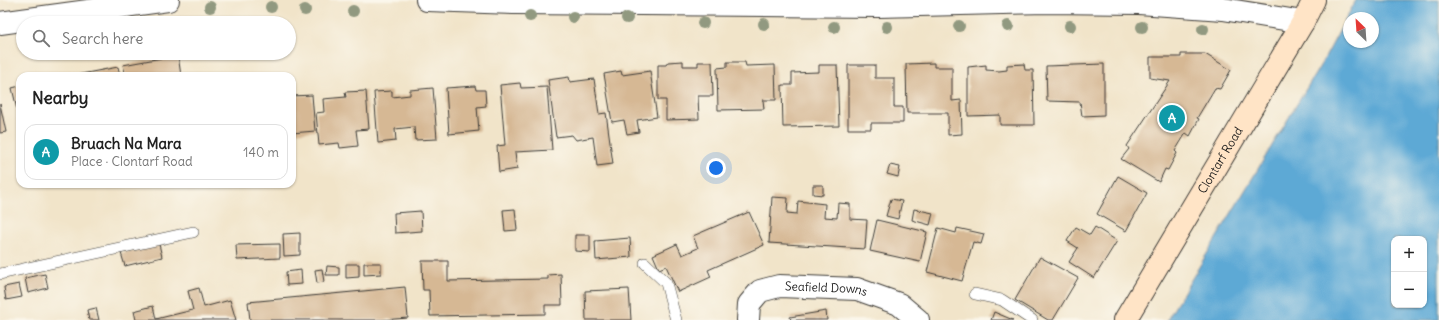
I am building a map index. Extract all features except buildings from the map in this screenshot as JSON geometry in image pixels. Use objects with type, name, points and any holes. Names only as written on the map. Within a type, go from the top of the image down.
[{"type":"main road","name":"Clontarf Road","points":[[1125,320],[1303,22],[1314,0]]},
{"type":"street","points":[[51,16],[168,0]]},
{"type":"street","points":[[427,0],[1139,3],[1224,9],[1303,22]]},
{"type":"street","points":[[0,23],[16,21]]},
{"type":"street","name":"Seafield Downs","points":[[748,320],[749,304],[760,292],[779,286],[857,289],[899,304],[918,320]]},
{"type":"lane","points":[[0,274],[193,232]]},
{"type":"lane","points":[[645,263],[666,283],[676,320]]},
{"type":"lane","points":[[975,294],[1002,300],[1032,320]]},
{"type":"water","points":[[1356,0],[1439,0],[1439,320],[1167,320],[1326,56],[1343,24],[1343,48],[1379,48],[1379,12],[1350,12]]},
{"type":"place","name":"Bruach Na Mara","points":[[1172,118]]}]
